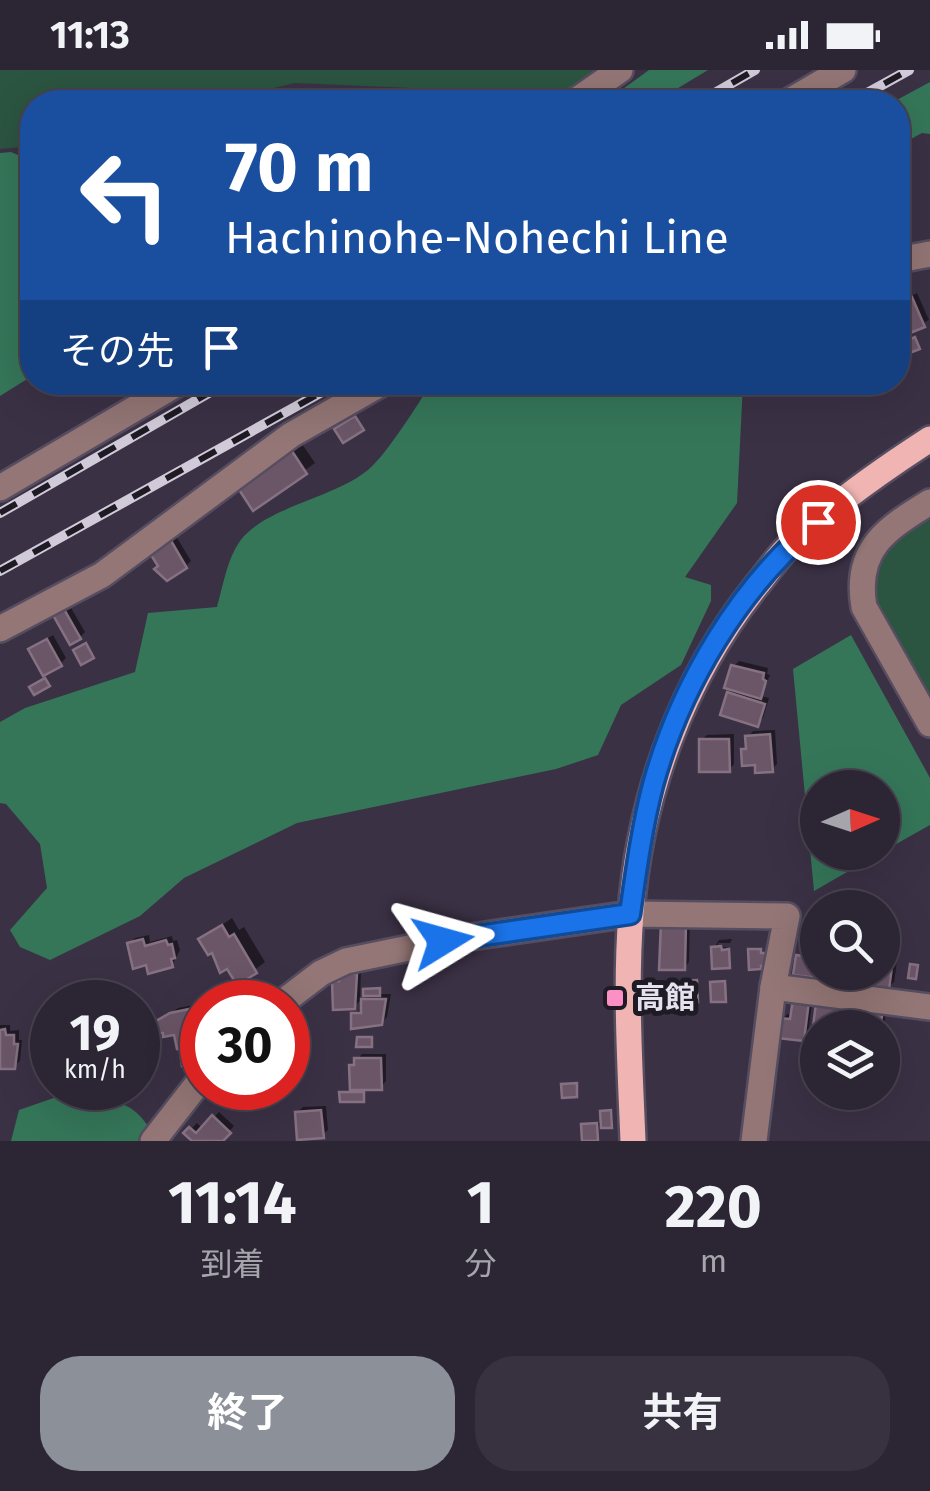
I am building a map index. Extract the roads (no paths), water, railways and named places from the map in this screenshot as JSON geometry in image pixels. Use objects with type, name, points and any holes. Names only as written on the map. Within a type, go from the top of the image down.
[{"type":"main road","points":[[632,1141],[630,914],[638,854],[654,784],[682,708],[726,624],[789,546],[877,473],[930,439]]},
{"type":"street","points":[[591,90],[620,70]]},
{"type":"street","points":[[809,90],[843,70]]},
{"type":"street","points":[[0,488],[158,395]]},
{"type":"street","points":[[0,629],[102,575],[291,435],[361,395]]},
{"type":"street","points":[[930,502],[881,535],[869,553],[861,590],[864,606],[930,724]]},
{"type":"street","points":[[310,982],[346,961],[443,941],[630,914],[787,916],[773,987],[754,1141]]},
{"type":"street","points":[[773,987],[930,1008]]},
{"type":"street","points":[[153,1141],[180,1106]]},
{"type":"railway","points":[[720,90],[755,70]]},
{"type":"railway","points":[[873,90],[909,70]]},
{"type":"railway","points":[[0,513],[205,395]]},
{"type":"railway","points":[[0,571],[317,395]]},
{"type":"place","name":"高館","points":[[615,998]]}]
